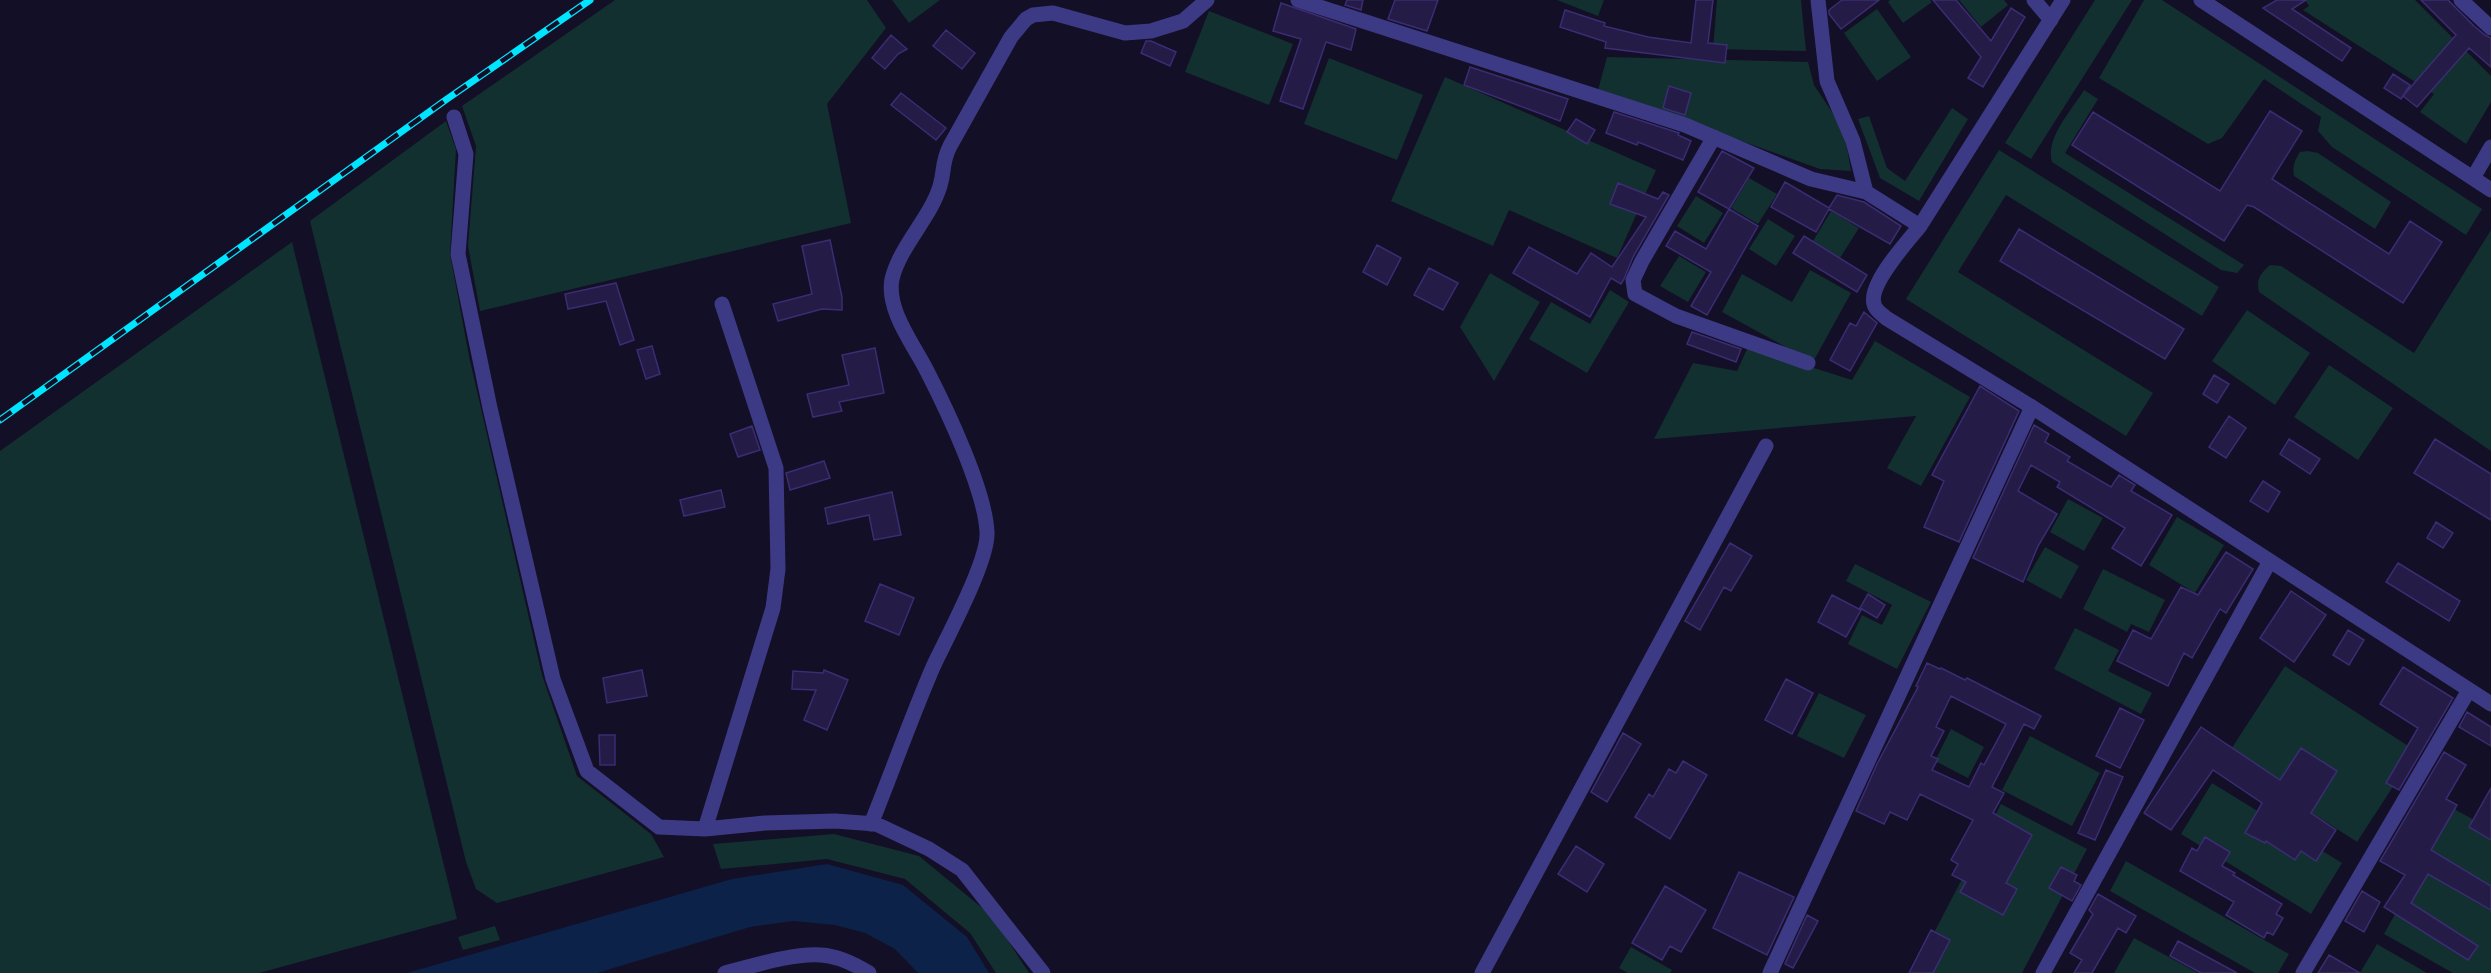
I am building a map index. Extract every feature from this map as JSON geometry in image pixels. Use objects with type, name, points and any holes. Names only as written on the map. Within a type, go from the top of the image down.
[{"type":"street","points":[[871,824],[933,669],[983,555],[988,534],[979,495],[963,452],[928,373],[899,317],[893,299],[892,279],[940,186],[942,164],[950,146],[1011,37],[1026,19],[1034,15],[1053,13],[1125,33],[1151,31],[1183,21],[1207,0]]},
{"type":"street","points":[[1298,0],[1685,125],[1811,179],[1866,192],[1920,226]]},
{"type":"street","points":[[1818,0],[1827,81],[1852,141],[1866,192]]},
{"type":"street","points":[[2034,0],[2051,20]]},
{"type":"street","points":[[2063,0],[1920,226],[1893,259],[1880,280],[1873,298],[1874,307],[1886,318],[2032,407],[2491,704]]},
{"type":"street","points":[[2201,0],[2491,190]]},
{"type":"street","points":[[2461,0],[2491,28]]},
{"type":"street","points":[[454,117],[466,154],[458,254],[490,408],[553,679],[587,771],[659,827],[705,829],[765,823],[835,821],[871,824],[929,849],[962,870],[1043,973]]},
{"type":"street","points":[[1714,137],[1642,261],[1633,280],[1635,294],[1676,316],[1808,363]]},
{"type":"street","points":[[2473,178],[2491,147]]},
{"type":"street","points":[[705,829],[772,608],[778,569],[777,468],[722,304]]},
{"type":"street","points":[[1770,973],[2032,407]]},
{"type":"street","points":[[1482,973],[1766,446]]},
{"type":"street","points":[[2043,973],[2270,561]]},
{"type":"street","points":[[2303,973],[2469,690]]},
{"type":"street","points":[[725,973],[771,961],[822,955],[855,965],[869,973]]},
{"type":"green space","points":[[615,0],[867,0],[886,28],[827,104],[851,223],[480,311],[468,246],[476,146],[462,106]]},
{"type":"green space","points":[[892,0],[940,0],[909,23]]},
{"type":"green space","points":[[1557,0],[1604,0],[1598,16]]},
{"type":"green space","points":[[1717,0],[1801,0],[1806,51],[1713,49]]},
{"type":"green space","points":[[1890,0],[1930,0],[1932,2],[1903,23],[1888,2]]},
{"type":"green space","points":[[1959,0],[2004,0],[2008,5],[1981,27]]},
{"type":"green space","points":[[2095,0],[2132,0],[2031,159],[2005,143]]},
{"type":"green space","points":[[2144,0],[2162,0],[2482,209],[2466,235],[2332,147],[2318,131],[2321,117],[2264,79],[2222,138],[2208,144],[2099,78]]},
{"type":"green space","points":[[2305,0],[2415,0],[2491,76],[2491,102],[2466,144],[2420,112],[2434,94],[2303,10],[2309,6]]},
{"type":"green space","points":[[1877,9],[1911,57],[1877,81],[1844,33]]},
{"type":"green space","points":[[1209,11],[1293,44],[1269,105],[1185,72]]},
{"type":"green space","points":[[1607,57],[1808,62],[1814,85],[1844,130],[1851,171],[1820,169],[1598,90]]},
{"type":"green space","points":[[1329,58],[1423,95],[1397,160],[1304,124]]},
{"type":"green space","points":[[1445,77],[1656,170],[1617,258],[1509,210],[1493,246],[1391,201]]},
{"type":"green space","points":[[2084,90],[2098,99],[2065,153],[2244,265],[2237,273],[2221,270],[2052,162],[2052,143],[2056,134]]},
{"type":"green space","points":[[1952,108],[1968,119],[1919,201],[1880,178],[1858,119],[1869,116],[1887,168],[1905,181]]},
{"type":"green space","points":[[446,121],[456,149],[450,254],[469,356],[542,675],[577,776],[651,834],[664,857],[497,903],[476,889],[466,862],[310,221]]},
{"type":"green space","points":[[1999,150],[2219,287],[2202,316],[2006,195],[1958,272],[2153,393],[2126,436],[1906,299]]},
{"type":"green space","points":[[2300,152],[2318,153],[2391,202],[2375,229],[2294,176],[2295,160]]},
{"type":"green space","points":[[1749,178],[1777,194],[1758,224],[1731,208]]},
{"type":"green space","points":[[1696,196],[1723,213],[1704,243],[1677,226]]},
{"type":"green space","points":[[1831,211],[1859,228],[1840,258],[1813,241]]},
{"type":"green space","points":[[1768,219],[1795,236],[1776,266],[1749,249]]},
{"type":"green space","points":[[2491,230],[2491,451],[2259,292],[2259,280],[2264,271],[2270,265],[2281,266],[2414,353]]},
{"type":"green space","points":[[292,242],[457,919],[259,973],[0,973],[0,451]]},
{"type":"green space","points":[[1679,256],[1706,272],[1688,302],[1660,286]]},
{"type":"green space","points":[[1810,270],[1851,293],[1813,362],[1722,312],[1742,274],[1792,302]]},
{"type":"green space","points":[[1490,273],[1540,302],[1494,381],[1460,327]]},
{"type":"green space","points":[[1610,290],[1629,302],[1587,373],[1529,339],[1551,302],[1590,324]]},
{"type":"green space","points":[[2247,310],[2310,353],[2275,405],[2212,361]]},
{"type":"green space","points":[[1875,341],[1970,397],[1921,486],[1887,468],[1916,416],[1654,439],[1693,363],[1737,371],[1748,347],[1852,380]]},
{"type":"green space","points":[[2329,365],[2393,408],[2358,460],[2294,417]]},
{"type":"green space","points":[[2068,499],[2103,518],[2084,551],[2050,532]]},
{"type":"green space","points":[[2177,517],[2224,545],[2195,593],[2149,565]]},
{"type":"green space","points":[[2045,547],[2079,566],[2061,599],[2026,580]]},
{"type":"green space","points":[[1855,564],[1931,602],[1897,669],[1848,644],[1862,615],[1882,625],[1892,605],[1846,581]]},
{"type":"green space","points":[[2103,569],[2165,600],[2149,632],[2131,624],[2127,632],[2083,609]]},
{"type":"green space","points":[[2075,628],[2119,650],[2108,671],[2152,693],[2141,714],[2054,669]]},
{"type":"green space","points":[[2285,666],[2416,751],[2357,842],[2226,757]]},
{"type":"green space","points":[[1819,693],[1866,715],[1844,758],[1797,736]]},
{"type":"green space","points":[[1951,729],[1984,747],[1968,778],[1935,761]]},
{"type":"green space","points":[[2030,736],[2100,773],[2072,826],[2002,790]]},
{"type":"green space","points":[[2212,783],[2342,863],[2311,914],[2181,834]]},
{"type":"green space","points":[[2001,804],[2087,849],[2022,973],[1913,973]]},
{"type":"green space","points":[[2454,809],[2491,829],[2491,973],[2453,973],[2384,934]]},
{"type":"green space","points":[[834,834],[919,856],[992,916],[1029,973],[996,973],[970,933],[905,879],[827,859],[721,869],[713,844]]},
{"type":"green space","points":[[2126,861],[2289,954],[2278,973],[2255,973],[2110,891]]},
{"type":"green space","points":[[495,926],[500,940],[463,950],[458,937]]},
{"type":"green space","points":[[2134,938],[2198,973],[2114,973]]},
{"type":"green space","points":[[2377,944],[2427,973],[2360,973]]},
{"type":"green space","points":[[1631,947],[1672,970],[1670,973],[1628,973],[1619,968]]},
{"type":"water","points":[[827,864],[903,885],[967,937],[989,973],[918,973],[895,949],[865,933],[835,925],[794,921],[750,927],[597,973],[407,973],[732,879]]},
{"type":"building","points":[[1347,0],[1363,0],[1361,10],[1345,5]]},
{"type":"building","points":[[1395,0],[1438,0],[1427,31],[1388,19]]},
{"type":"building","points":[[1696,0],[1713,0],[1708,43],[1727,45],[1725,63],[1605,48],[1606,42],[1560,27],[1565,10],[1605,23],[1604,26],[1648,37],[1691,43]]},
{"type":"building","points":[[1842,0],[1879,0],[1841,29],[1829,14],[1829,10]]},
{"type":"building","points":[[1933,0],[1956,0],[1991,41],[2011,8],[2025,17],[1983,87],[1968,78],[1981,57]]},
{"type":"building","points":[[2277,0],[2306,0],[2292,9],[2351,48],[2342,61],[2263,8]]},
{"type":"building","points":[[2421,0],[2448,0],[2474,26],[2491,38],[2491,67],[2469,48],[2417,107],[2403,96],[2456,35]]},
{"type":"building","points":[[1281,3],[1356,29],[1351,50],[1326,42],[1303,109],[1280,101],[1301,39],[1273,31]]},
{"type":"building","points":[[946,30],[975,53],[962,69],[933,46]]},
{"type":"building","points":[[891,35],[907,49],[898,54],[885,69],[872,58]]},
{"type":"building","points":[[1146,41],[1176,52],[1170,66],[1141,53]]},
{"type":"building","points":[[1470,67],[1568,99],[1560,121],[1464,85]]},
{"type":"building","points":[[2393,74],[2410,85],[2401,99],[2384,88]]},
{"type":"building","points":[[1669,86],[1691,93],[1685,115],[1663,108]]},
{"type":"building","points":[[901,93],[946,128],[936,140],[891,105]]},
{"type":"building","points":[[2270,111],[2302,131],[2272,179],[2389,254],[2410,221],[2442,242],[2403,303],[2254,207],[2247,205],[2224,241],[2072,145],[2093,112],[2220,191]]},
{"type":"building","points":[[1614,112],[1679,133],[1678,135],[1691,141],[1683,160],[1638,142],[1637,145],[1606,133]]},
{"type":"building","points":[[1576,119],[1595,130],[1587,144],[1567,132]]},
{"type":"building","points":[[1722,151],[1754,168],[1729,209],[1698,192]]},
{"type":"building","points":[[1785,182],[1829,208],[1837,195],[1864,202],[1901,226],[1890,244],[1829,209],[1816,232],[1771,207]]},
{"type":"building","points":[[1618,183],[1658,199],[1663,192],[1669,195],[1633,257],[1621,284],[1611,278],[1590,317],[1513,273],[1529,247],[1577,274],[1591,253],[1612,267],[1646,217],[1610,204]]},
{"type":"building","points":[[1729,209],[1758,226],[1707,315],[1691,306],[1711,272],[1666,246],[1675,231],[1706,249]]},
{"type":"building","points":[[2019,229],[2184,329],[2165,359],[2000,261]]},
{"type":"building","points":[[1804,236],[1867,275],[1857,292],[1793,253]]},
{"type":"building","points":[[830,240],[842,297],[842,310],[822,309],[778,321],[773,304],[812,294],[802,246]]},
{"type":"building","points":[[1377,245],[1401,258],[1387,285],[1363,272]]},
{"type":"building","points":[[1429,268],[1458,283],[1443,310],[1414,295]]},
{"type":"building","points":[[616,283],[634,340],[620,345],[606,301],[568,309],[565,294]]},
{"type":"building","points":[[1864,312],[1877,323],[1850,371],[1830,360],[1850,323],[1856,326]]},
{"type":"building","points":[[1692,332],[1741,349],[1736,362],[1687,344]]},
{"type":"building","points":[[652,346],[660,374],[646,379],[637,350]]},
{"type":"building","points":[[875,348],[884,393],[839,402],[842,411],[813,417],[807,394],[849,385],[842,355]]},
{"type":"building","points":[[2214,375],[2229,384],[2217,403],[2203,394]]},
{"type":"building","points":[[1980,386],[2019,411],[1959,542],[1924,527],[1944,481],[1932,475]]},
{"type":"building","points":[[2229,416],[2246,428],[2226,458],[2209,447]]},
{"type":"building","points":[[2034,425],[2049,434],[2045,442],[2070,457],[2067,461],[2111,487],[2119,475],[2135,485],[2131,491],[2172,515],[2141,566],[2112,548],[2125,528],[2057,487],[2060,482],[2031,465],[2018,491],[2057,514],[2038,546],[2023,582],[1973,558]]},
{"type":"building","points":[[752,426],[760,450],[738,457],[730,434]]},
{"type":"building","points":[[2289,439],[2320,459],[2310,474],[2280,454]]},
{"type":"building","points":[[2435,439],[2491,474],[2491,520],[2414,473]]},
{"type":"building","points":[[824,461],[830,478],[790,490],[786,473]]},
{"type":"building","points":[[2263,481],[2280,492],[2268,512],[2250,501]]},
{"type":"building","points":[[721,490],[725,507],[684,516],[680,500]]},
{"type":"building","points":[[892,492],[901,535],[874,540],[869,515],[828,524],[825,508]]},
{"type":"building","points":[[2436,522],[2453,533],[2443,548],[2427,538]]},
{"type":"building","points":[[1730,543],[1752,556],[1731,591],[1724,587],[1700,630],[1685,621]]},
{"type":"building","points":[[2226,552],[2253,569],[2226,613],[2220,609],[2192,658],[2184,653],[2168,686],[2117,661],[2133,630],[2151,639],[2181,587],[2198,595]]},
{"type":"building","points":[[2398,563],[2460,601],[2449,621],[2386,582]]},
{"type":"building","points":[[880,584],[914,598],[899,635],[865,621]]},
{"type":"building","points":[[2291,591],[2326,615],[2294,662],[2260,638]]},
{"type":"building","points":[[1868,594],[1885,605],[1877,618],[1860,608]]},
{"type":"building","points":[[1832,595],[1861,610],[1846,637],[1818,622]]},
{"type":"building","points":[[2348,630],[2364,640],[2349,665],[2333,655]]},
{"type":"building","points":[[1927,663],[1965,680],[1967,678],[2041,716],[2034,729],[2024,724],[1992,787],[2004,793],[1993,813],[2032,835],[2006,883],[2017,889],[2003,915],[1960,892],[1966,882],[1952,875],[1958,864],[1951,860],[1973,820],[1920,794],[1907,820],[1890,812],[1884,824],[1856,811],[1877,764],[1918,687],[1916,686]],"holes":[[[1951,696],[2006,724],[1984,765],[1981,763],[1969,787],[1932,770],[1938,759],[1931,756],[1944,731],[1936,727]]]},
{"type":"building","points":[[2403,667],[2453,698],[2399,790],[2386,783],[2418,728],[2380,704]]},
{"type":"building","points":[[642,670],[647,696],[607,703],[603,678]]},
{"type":"building","points":[[824,670],[848,680],[827,730],[804,720],[816,690],[792,689],[793,671],[823,673]]},
{"type":"building","points":[[1786,679],[1813,693],[1792,734],[1765,720]]},
{"type":"building","points":[[2120,708],[2144,720],[2120,768],[2096,756]]},
{"type":"building","points":[[2467,712],[2491,727],[2491,746],[2459,727]]},
{"type":"building","points":[[2201,727],[2280,780],[2301,748],[2337,771],[2311,813],[2336,830],[2316,861],[2301,851],[2295,860],[2266,841],[2265,843],[2245,833],[2262,803],[2213,770],[2171,830],[2144,813]]},
{"type":"building","points":[[1623,733],[1641,744],[1607,802],[1591,792]]},
{"type":"building","points":[[599,735],[615,735],[615,765],[600,765]]},
{"type":"building","points":[[2444,752],[2466,765],[2446,799],[2457,805],[2431,850],[2491,886],[2491,910],[2428,874],[2411,903],[2478,946],[2468,960],[2384,907],[2405,875],[2380,861]]},
{"type":"building","points":[[1683,761],[1707,775],[1670,839],[1635,817],[1649,794],[1653,797],[1669,769],[1676,773]]},
{"type":"building","points":[[2106,770],[2123,777],[2095,840],[2078,833]]},
{"type":"building","points":[[2491,788],[2491,840],[2469,827]]},
{"type":"building","points":[[2205,837],[2230,852],[2222,866],[2282,904],[2276,914],[2283,918],[2273,935],[2267,932],[2264,938],[2226,915],[2234,902],[2180,871],[2192,848],[2197,851]]},
{"type":"building","points":[[1576,846],[1604,864],[1587,892],[1558,874]]},
{"type":"building","points":[[2061,867],[2077,875],[2074,881],[2081,885],[2072,901],[2049,888]]},
{"type":"building","points":[[1739,872],[1794,897],[1767,955],[1713,928]]},
{"type":"building","points":[[1665,886],[1706,910],[1681,952],[1670,946],[1662,960],[1632,943]]},
{"type":"building","points":[[2362,891],[2380,902],[2364,932],[2345,921]]},
{"type":"building","points":[[2098,894],[2136,916],[2126,933],[2118,928],[2092,973],[2074,973],[2082,960],[2070,953],[2093,914],[2089,910]]},
{"type":"building","points":[[1807,915],[1818,921],[1793,968],[1785,964]]},
{"type":"building","points":[[1931,930],[1950,940],[1933,973],[1909,973]]},
{"type":"building","points":[[2178,941],[2237,973],[2201,973],[2170,956]]},
{"type":"building","points":[[2329,955],[2360,973],[2318,973]]},
{"type":"railway","points":[[0,420],[447,99],[590,0]]}]
